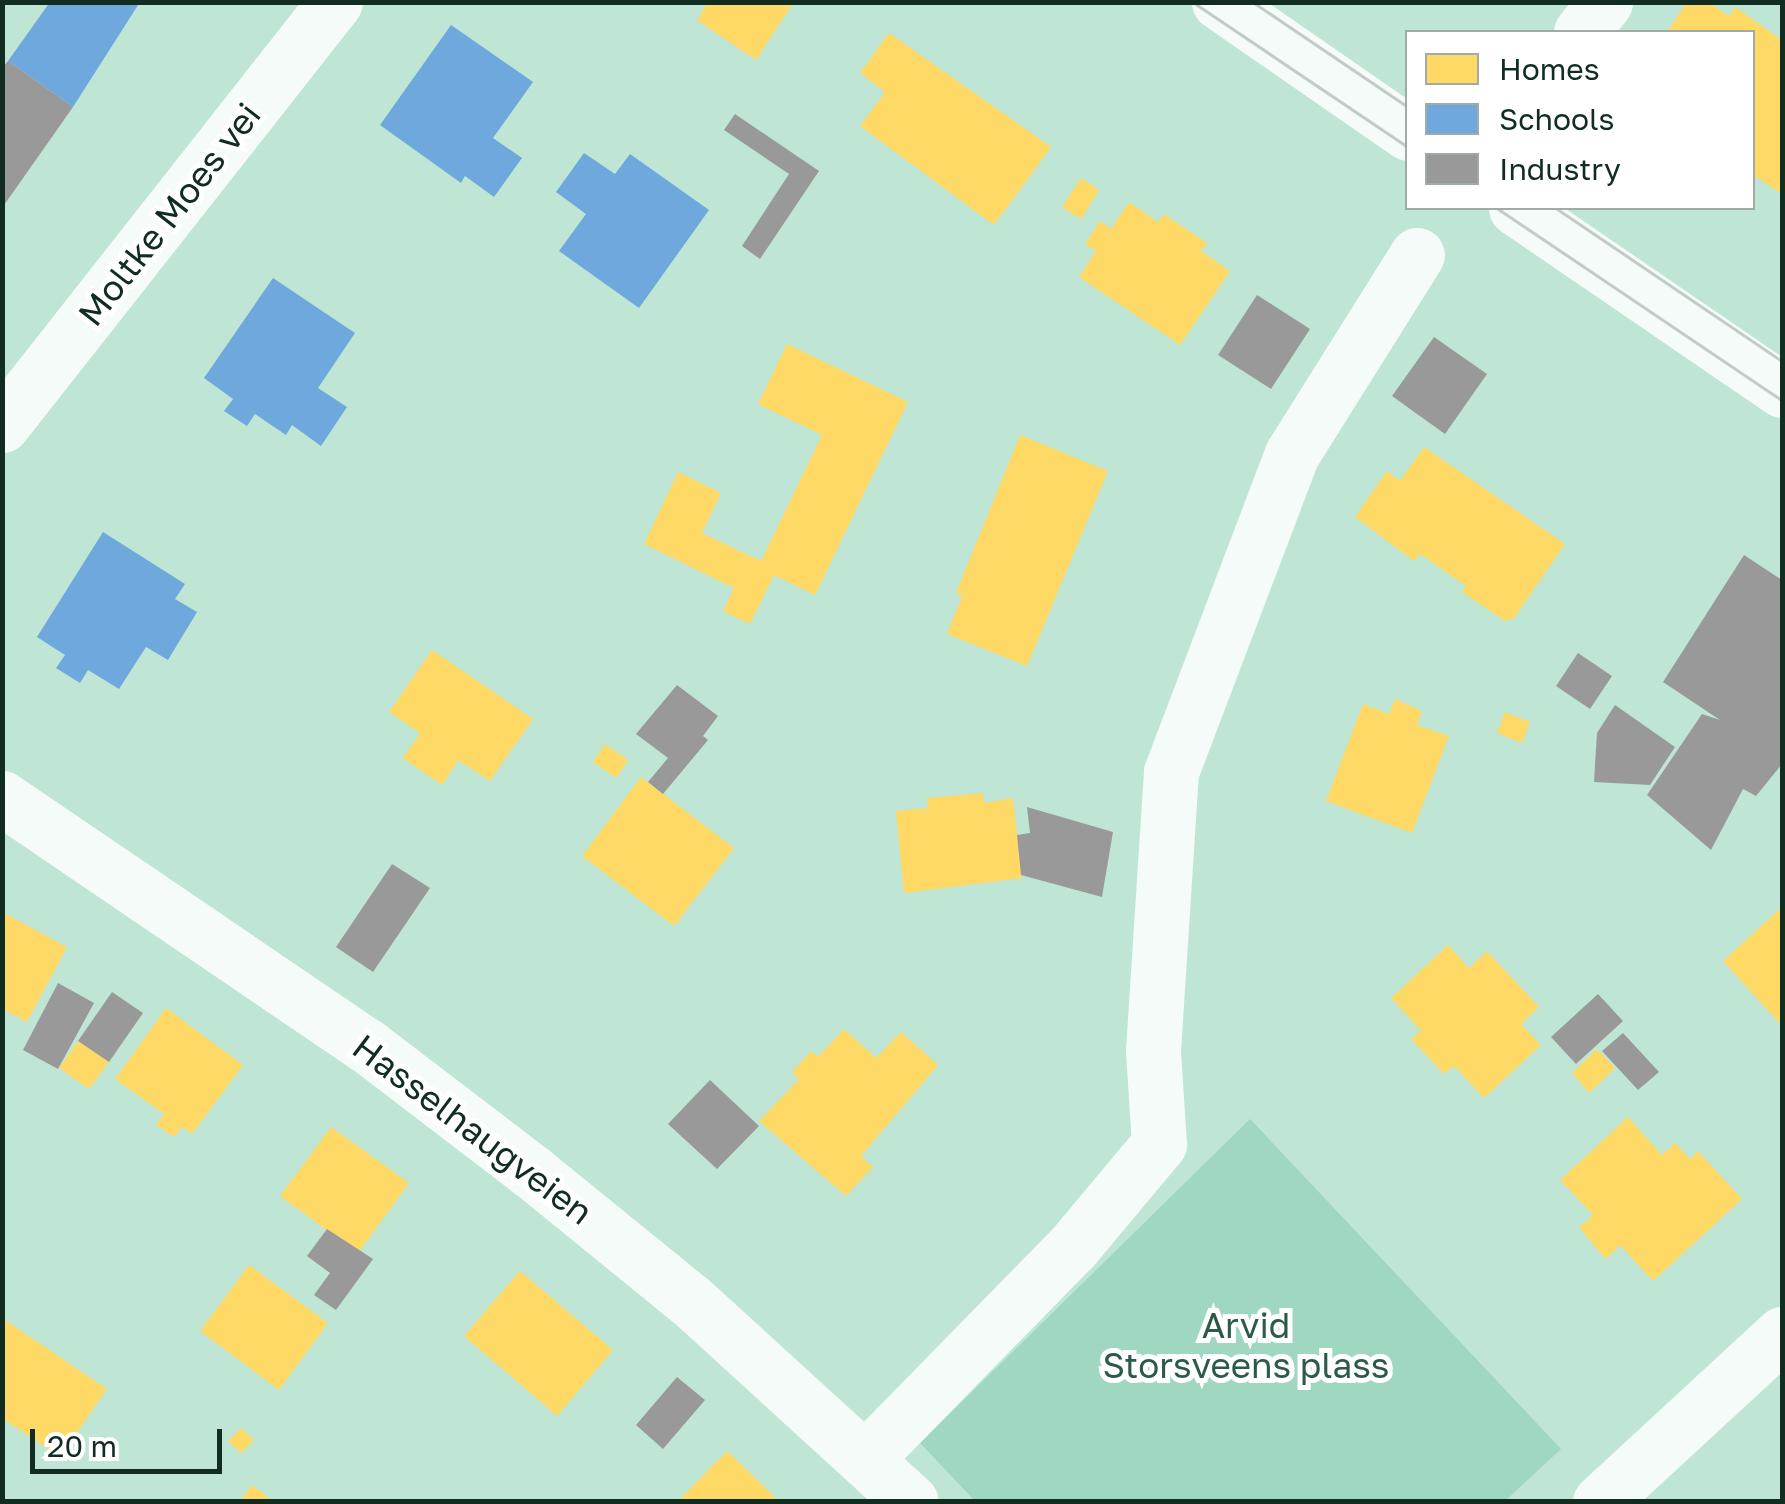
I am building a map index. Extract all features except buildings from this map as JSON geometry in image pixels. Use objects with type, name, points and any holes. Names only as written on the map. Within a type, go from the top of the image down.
[{"type":"street","name":"Moltke Moes vei","points":[[2,425],[335,2]]},
{"type":"street","points":[[1218,2],[1405,131]]},
{"type":"street","points":[[1583,30],[1605,2]]},
{"type":"street","points":[[1519,210],[1782,390]]},
{"type":"street","points":[[867,1457],[1072,1248],[1158,1144],[1153,1050],[1172,772],[1292,454],[1416,255]]},
{"type":"street","name":"Hasselhaugveien","points":[[2,798],[366,1046],[531,1170],[867,1457],[910,1502]]},
{"type":"street","points":[[1600,1502],[1782,1334]]},
{"type":"green space","name":"Arvid Storsveens plass","points":[[1250,1119],[1561,1449],[1505,1501],[975,1501],[920,1443]]},
{"type":"tram line","points":[[1193,2],[1405,145]]},
{"type":"tram line","points":[[1253,2],[1405,105]]},
{"type":"tram line","points":[[1500,210],[1782,400]]},
{"type":"tram line","points":[[1559,210],[1782,361]]}]
